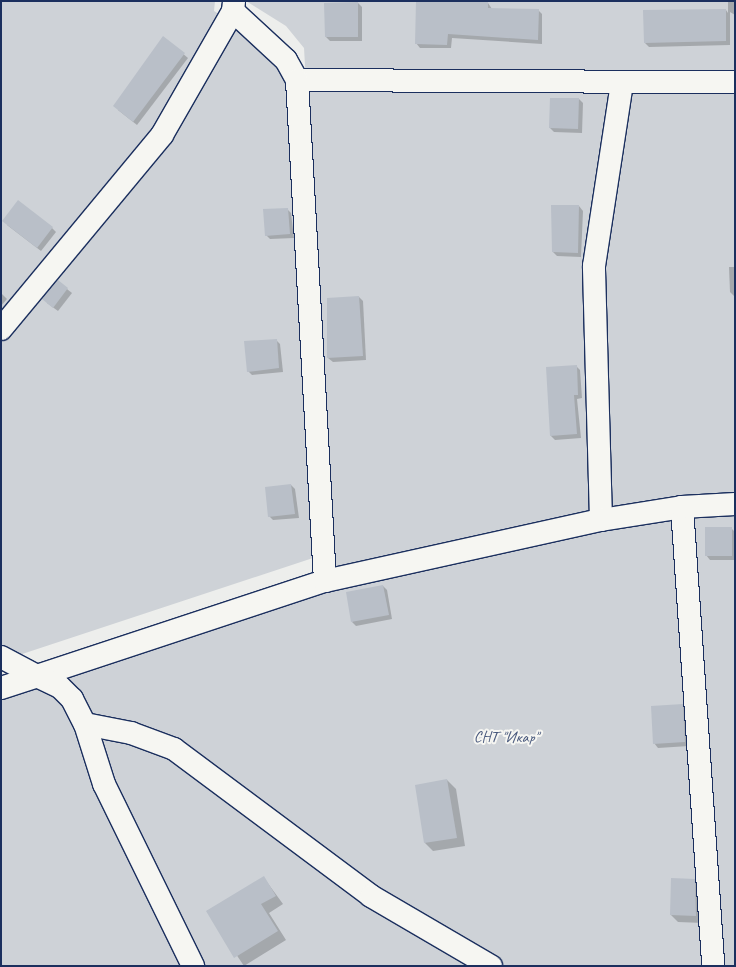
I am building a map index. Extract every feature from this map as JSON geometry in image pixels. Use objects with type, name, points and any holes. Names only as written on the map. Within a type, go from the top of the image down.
[{"type":"street","points":[[1,329],[162,135],[234,6],[286,60],[297,80],[325,582]]},
{"type":"street","points":[[297,80],[622,84],[735,82]]},
{"type":"street","points":[[601,520],[594,266],[622,84]]},
{"type":"street","points":[[1,688],[325,582],[601,520],[682,507],[735,504]]},
{"type":"street","points":[[682,507],[713,966]]},
{"type":"street","points":[[1,657],[60,687],[72,699],[85,724],[104,784],[193,966]]},
{"type":"street","points":[[85,724],[131,732],[174,749],[370,896],[491,966]]},
{"type":"green space","points":[[1,1],[215,1],[214,11],[254,36],[284,67],[316,557],[1,661]]},
{"type":"green space","name":"СНТ \"Икар\"","points":[[246,1],[735,1],[735,966],[1,966],[1,696],[335,586],[304,48],[286,26]]},
{"type":"building","points":[[416,1],[488,2],[488,8],[539,9],[538,40],[448,34],[447,45],[415,44]]},
{"type":"building","points":[[358,2],[358,37],[325,37],[324,3]]},
{"type":"building","points":[[726,9],[726,41],[644,43],[643,10]]},
{"type":"building","points":[[163,36],[185,53],[133,122],[113,106]]},
{"type":"building","points":[[550,98],[579,98],[578,129],[549,128]]},
{"type":"building","points":[[18,200],[53,227],[37,248],[2,221]]},
{"type":"building","points":[[551,205],[579,205],[578,253],[552,252]]},
{"type":"building","points":[[288,208],[290,234],[265,236],[263,209]]},
{"type":"building","points":[[58,280],[68,288],[53,308],[42,299]]},
{"type":"building","points":[[359,296],[363,356],[327,358],[327,298]]},
{"type":"building","points":[[277,339],[279,368],[247,372],[244,341]]},
{"type":"building","points":[[577,365],[578,395],[574,395],[577,434],[550,436],[546,367]]},
{"type":"building","points":[[291,484],[295,514],[268,517],[265,487]]},
{"type":"building","points":[[705,527],[732,527],[732,556],[705,556]]},
{"type":"building","points":[[383,585],[389,615],[351,622],[346,592]]},
{"type":"building","points":[[683,704],[685,742],[653,744],[651,706]]},
{"type":"building","points":[[447,779],[457,838],[424,843],[415,785]]},
{"type":"building","points":[[264,876],[276,896],[261,904],[278,931],[234,958],[206,911]]},
{"type":"building","points":[[671,878],[695,879],[696,916],[670,915]]}]
